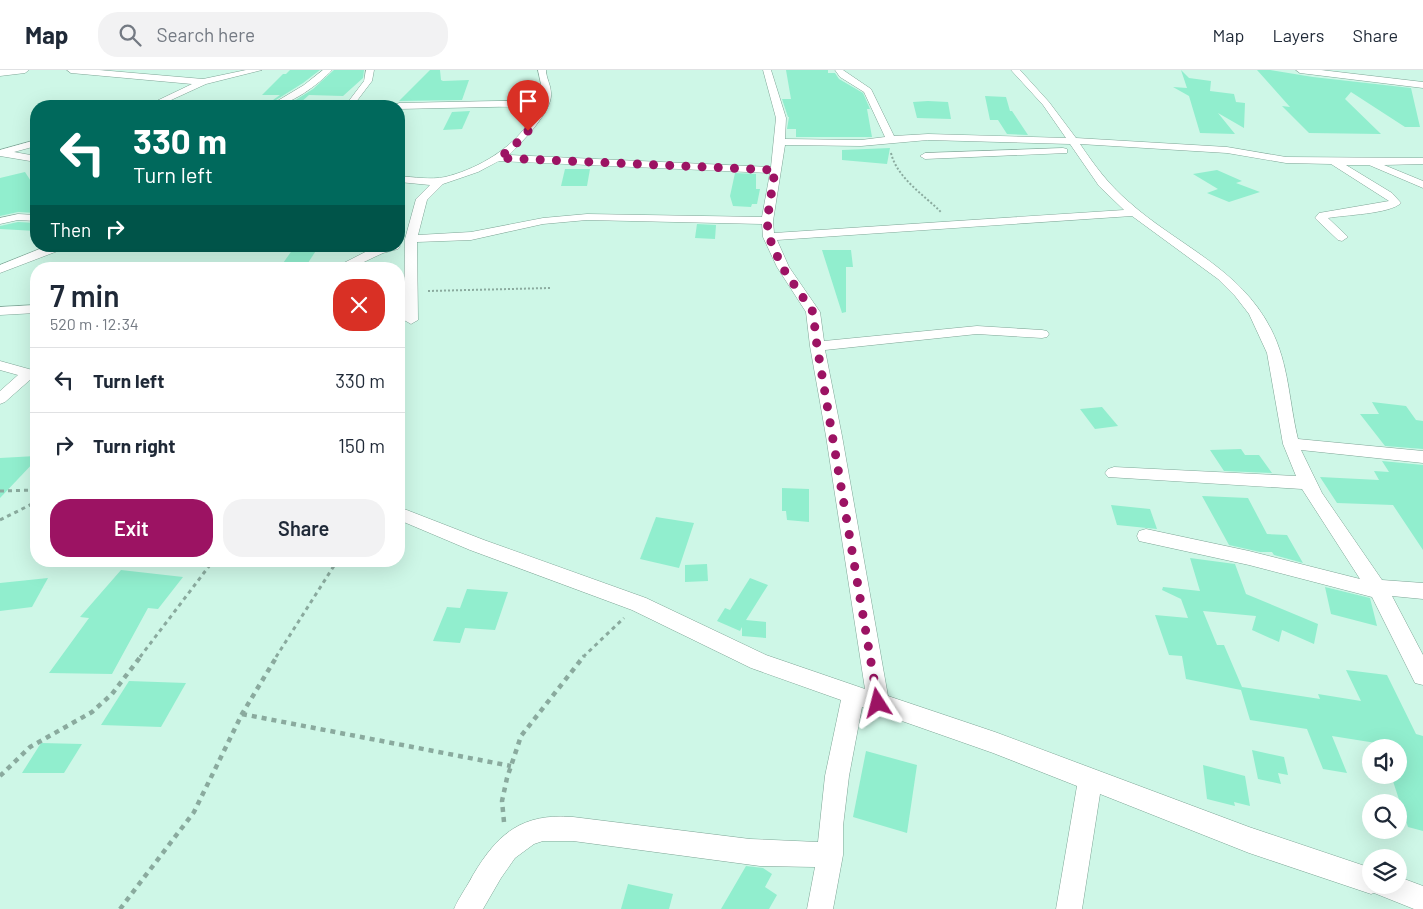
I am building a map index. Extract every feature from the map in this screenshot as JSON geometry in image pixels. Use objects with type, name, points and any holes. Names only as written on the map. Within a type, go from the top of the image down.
[{"type":"street","points":[[0,73],[25,70]]},
{"type":"street","points":[[71,70],[139,74],[204,82]]},
{"type":"street","points":[[139,74],[151,70]]},
{"type":"street","points":[[164,100],[204,82],[246,71],[258,70]]},
{"type":"street","points":[[284,100],[307,87],[328,70]]},
{"type":"street","points":[[354,100],[368,81],[370,70]]},
{"type":"street","points":[[405,179],[439,182],[457,177],[499,158],[513,147],[528,131],[545,103],[547,94],[542,70]]},
{"type":"street","points":[[767,70],[781,118],[780,142],[767,221],[769,237],[782,267],[813,312],[817,346],[878,703]]},
{"type":"street","points":[[839,70],[843,75],[868,92],[890,139]]},
{"type":"street","points":[[1015,70],[1043,99],[1108,189],[1133,213],[1213,268],[1233,286],[1254,312],[1266,333],[1276,363],[1280,378],[1284,418],[1291,444],[1307,483],[1377,589],[1423,676]]},
{"type":"street","points":[[1301,70],[1352,73],[1423,85]]},
{"type":"street","points":[[405,106],[545,103]]},
{"type":"street","points":[[780,142],[861,144],[890,139],[928,137],[1076,146],[1227,150],[1270,158],[1334,162],[1423,161]]},
{"type":"street","points":[[0,153],[30,145]]},
{"type":"street","points":[[925,156],[1076,146]]},
{"type":"street","points":[[0,153],[30,158]]},
{"type":"street","points":[[499,158],[775,170]]},
{"type":"street","points":[[1334,162],[1388,195],[1395,203],[1323,215],[1321,218],[1324,222],[1342,237]]},
{"type":"street","points":[[1368,162],[1423,185]]},
{"type":"street","points":[[411,320],[412,292],[407,242],[422,199],[439,182]]},
{"type":"street","points":[[769,237],[1133,213]]},
{"type":"street","points":[[407,242],[471,236],[543,221],[587,217],[637,216],[767,221]]},
{"type":"street","points":[[0,221],[18,217],[30,218]]},
{"type":"street","points":[[0,269],[44,252]]},
{"type":"street","points":[[353,262],[375,252]]},
{"type":"street","points":[[0,311],[30,309]]},
{"type":"street","points":[[817,346],[977,330],[1042,334]]},
{"type":"street","points":[[0,365],[30,374]]},
{"type":"street","points":[[0,399],[30,376]]},
{"type":"street","points":[[1291,444],[1423,457]]},
{"type":"street","points":[[1114,473],[1307,483]]},
{"type":"street","points":[[405,515],[477,545],[639,604],[759,662],[995,743],[1249,840],[1362,878]]},
{"type":"street","points":[[1146,536],[1249,558],[1377,589],[1423,591]]},
{"type":"street","points":[[820,909],[830,855],[830,826],[837,776],[853,695]]},
{"type":"street","points":[[1069,909],[1090,780]]},
{"type":"street","points":[[467,909],[485,879],[506,850],[523,836],[540,829],[573,830],[654,838],[752,853],[830,855]]},
{"type":"street","points":[[1407,893],[1423,899]]},
{"type":"path","points":[[890,139],[891,158],[898,171],[955,226]]},
{"type":"path","points":[[412,292],[550,288]]},
{"type":"path","points":[[0,491],[30,490]]},
{"type":"path","points":[[0,520],[30,505]]},
{"type":"path","points":[[0,776],[30,747],[92,712],[112,694],[208,567]]},
{"type":"path","points":[[120,909],[194,812],[242,714],[308,604],[333,567]]},
{"type":"path","points":[[506,850],[502,801],[521,736],[583,658],[639,604]]},
{"type":"path","points":[[242,714],[511,766]]},
{"type":"building","points":[[290,70],[320,70],[276,100],[273,100],[280,95],[262,95],[283,74]]},
{"type":"building","points":[[334,70],[364,70],[363,78],[343,96],[309,95],[303,100],[296,100],[313,89]]},
{"type":"building","points":[[430,70],[440,70],[441,80],[443,81],[469,80],[462,100],[400,100]]},
{"type":"building","points":[[786,70],[828,70],[828,73],[835,73],[839,79],[863,93],[870,109],[867,109],[872,137],[796,137],[796,129],[787,129],[789,117],[782,99],[791,99]]},
{"type":"building","points":[[1181,70],[1189,78],[1211,81],[1210,91],[1234,94],[1236,102],[1245,103],[1244,128],[1218,113],[1235,134],[1200,133],[1189,96],[1173,87],[1187,88]]},
{"type":"building","points":[[1257,70],[1270,70],[1411,88],[1420,127],[1405,127],[1351,92],[1345,99],[1381,134],[1309,133],[1282,106],[1290,107]]},
{"type":"building","points":[[985,96],[1006,97],[1010,111],[1012,111],[1028,135],[1007,134],[998,120],[990,120]]},
{"type":"building","points":[[913,102],[948,102],[951,119],[917,118]]},
{"type":"building","points":[[470,111],[462,129],[443,130],[452,112]]},
{"type":"building","points":[[890,148],[887,164],[842,160],[842,150]]},
{"type":"building","points":[[565,169],[590,169],[587,186],[561,186]]},
{"type":"building","points":[[1217,170],[1242,181],[1236,183],[1260,192],[1229,202],[1207,193],[1218,189],[1193,174]]},
{"type":"building","points":[[25,172],[30,180],[30,213],[18,212],[0,216],[0,178]]},
{"type":"building","points":[[735,173],[756,174],[756,189],[760,189],[757,204],[752,204],[751,207],[733,206],[730,196]]},
{"type":"building","points":[[18,222],[30,223],[30,231],[0,229],[0,226]]},
{"type":"building","points":[[697,224],[716,225],[715,239],[695,238]]},
{"type":"building","points":[[822,250],[851,250],[853,267],[846,267],[846,312],[842,313]]},
{"type":"building","points":[[291,252],[315,252],[309,262],[284,262]]},
{"type":"building","points":[[1372,402],[1406,406],[1416,420],[1423,421],[1423,449],[1385,446],[1360,414],[1379,414]]},
{"type":"building","points":[[1102,407],[1118,426],[1095,429],[1080,409]]},
{"type":"building","points":[[1241,449],[1245,455],[1259,455],[1272,473],[1224,471],[1210,450]]},
{"type":"building","points":[[30,456],[30,466],[0,498],[0,458]]},
{"type":"building","points":[[1382,461],[1423,465],[1423,550],[1393,505],[1337,503],[1320,477],[1379,480],[1374,471],[1389,472]]},
{"type":"building","points":[[782,488],[809,489],[809,522],[787,520],[786,511],[782,511]]},
{"type":"building","points":[[1202,496],[1248,498],[1267,534],[1287,535],[1303,563],[1274,555],[1272,552],[1260,552],[1229,545]]},
{"type":"building","points":[[1111,505],[1150,509],[1157,529],[1117,525]]},
{"type":"building","points":[[656,517],[694,523],[679,568],[640,559]]},
{"type":"building","points":[[1190,558],[1235,564],[1246,594],[1318,624],[1314,644],[1282,630],[1279,642],[1252,630],[1256,616],[1203,611],[1217,645],[1224,645],[1242,687],[1320,699],[1318,694],[1361,701],[1346,670],[1387,675],[1416,734],[1423,736],[1423,831],[1408,827],[1407,794],[1397,794],[1394,784],[1407,784],[1407,739],[1362,739],[1362,741],[1332,736],[1347,773],[1323,769],[1307,729],[1250,720],[1241,690],[1186,679],[1182,656],[1169,655],[1155,615],[1188,618],[1181,599],[1162,590],[1163,587],[1200,591]]},
{"type":"building","points":[[707,564],[708,581],[685,582],[685,565]]},
{"type":"building","points":[[121,570],[183,577],[158,609],[148,608],[112,674],[49,673],[89,618],[80,617]]},
{"type":"building","points":[[48,578],[32,607],[0,611],[0,583]]},
{"type":"building","points":[[750,578],[768,585],[746,620],[766,622],[766,638],[742,636],[742,627],[740,631],[717,621],[725,608],[730,610]]},
{"type":"building","points":[[1325,587],[1370,598],[1377,626],[1331,614]]},
{"type":"building","points":[[467,589],[508,592],[495,630],[465,628],[460,643],[433,641],[447,607],[460,608]]},
{"type":"building","points":[[129,681],[186,683],[161,727],[101,725]]},
{"type":"building","points":[[41,743],[82,744],[64,773],[22,773]]},
{"type":"building","points":[[1252,750],[1284,757],[1288,775],[1278,773],[1281,784],[1258,779]]},
{"type":"building","points":[[866,751],[917,765],[907,833],[853,817]]},
{"type":"building","points":[[1203,765],[1245,776],[1250,806],[1234,802],[1235,806],[1207,799]]},
{"type":"building","points":[[746,866],[763,868],[772,874],[765,887],[777,895],[769,909],[721,909]]},
{"type":"building","points":[[628,884],[673,894],[669,909],[621,909]]},
{"type":"route","points":[[528,131],[499,158],[775,170],[767,221],[769,237],[782,267],[813,312],[825,395],[834,436],[878,703]]}]
